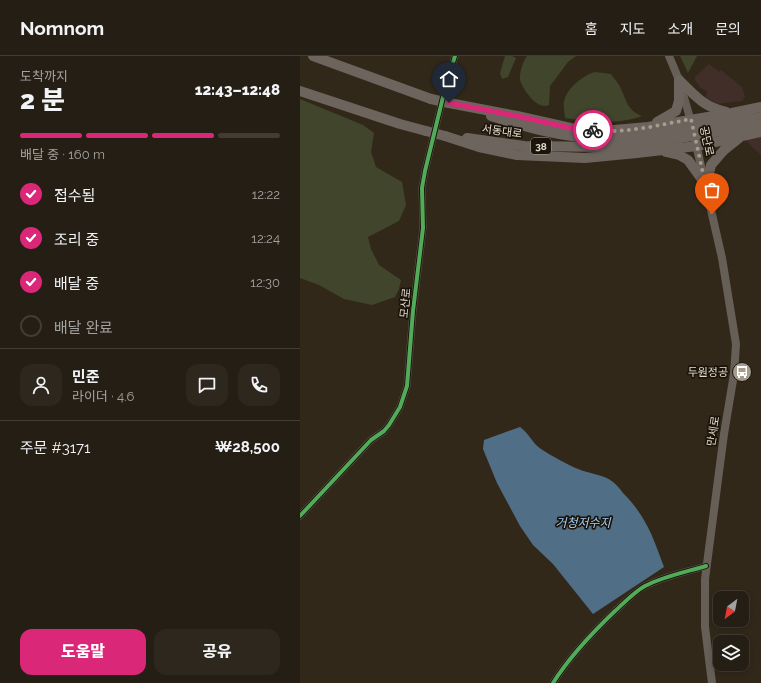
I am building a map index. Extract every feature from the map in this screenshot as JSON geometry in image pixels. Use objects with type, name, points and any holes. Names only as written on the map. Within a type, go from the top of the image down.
[{"type":"highway","name":"서동대로","points":[[313,56],[431,99],[449,103],[514,124],[572,136],[637,141]]},
{"type":"highway","points":[[679,80],[703,104],[714,109],[732,113]]},
{"type":"highway","points":[[648,127],[676,111],[679,101],[679,80]]},
{"type":"highway","name":"서동대로","points":[[300,91],[400,124],[445,136],[524,146],[609,147],[637,141]]},
{"type":"highway","points":[[449,103],[575,129],[603,131],[648,127],[761,107]]},
{"type":"highway","name":"38","points":[[637,141],[666,133],[761,117]]},
{"type":"highway","name":"38","points":[[637,141],[669,140],[761,124]]},
{"type":"highway","points":[[445,136],[479,147],[516,154],[585,158],[696,146],[761,132]]},
{"type":"highway","points":[[706,185],[711,165],[724,150],[740,136]]},
{"type":"highway","points":[[660,151],[678,155],[688,160],[706,185]]},
{"type":"main road","name":"공단로","points":[[669,56],[679,80],[691,119],[706,185]]},
{"type":"main road","name":"만세로","points":[[706,185],[722,258],[736,344],[734,374],[724,434],[705,579],[705,627],[712,683]]},
{"type":"street","name":"모산로","points":[[300,516],[371,440],[384,431],[400,407],[407,386],[413,310],[423,228],[422,188],[444,93],[455,56]]},
{"type":"street","points":[[553,683],[572,656],[597,629],[625,602],[644,587],[706,566]]},
{"type":"shaded area","points":[[709,64],[719,72],[721,70],[742,87],[745,97],[742,101],[717,104],[706,97],[707,91],[701,88],[695,80],[695,77]]},
{"type":"shaded area","points":[[761,136],[761,155],[746,141],[748,138]]},
{"type":"green space","points":[[505,56],[512,56],[516,58],[508,77],[502,79],[500,73]]},
{"type":"green space","points":[[527,56],[576,56],[568,62],[550,86],[549,105],[540,105],[536,102],[528,94],[520,80],[521,71]]},
{"type":"green space","points":[[680,56],[697,56],[688,73]]},
{"type":"green space","points":[[595,72],[611,74],[619,85],[629,107],[642,116],[613,122],[584,121],[565,118],[564,104],[565,97],[568,92],[580,79]]},
{"type":"green space","points":[[300,99],[363,125],[374,133],[371,152],[376,167],[402,182],[406,205],[399,221],[368,237],[371,249],[379,265],[401,280],[395,297],[372,305],[344,299],[319,285],[300,278]]},
{"type":"water","name":"거청저수지","points":[[520,427],[541,449],[578,469],[605,477],[616,484],[638,510],[648,527],[664,567],[593,614],[553,564],[533,545],[520,526],[497,483],[483,449],[484,440]]},
{"type":"cycle path","points":[[300,516],[371,440],[384,431],[400,407],[407,386],[413,311],[423,228],[422,188],[444,93],[455,56]]},
{"type":"cycle path","points":[[553,683],[574,654],[590,636],[637,591],[645,586],[675,574],[706,566]]},
{"type":"way so far","points":[[593,130],[603,131],[648,127],[691,119],[712,214]]},
{"type":"place","name":"두원정공","points":[[742,372]]},
{"type":"route","points":[[449,103],[575,129],[593,130]]}]
